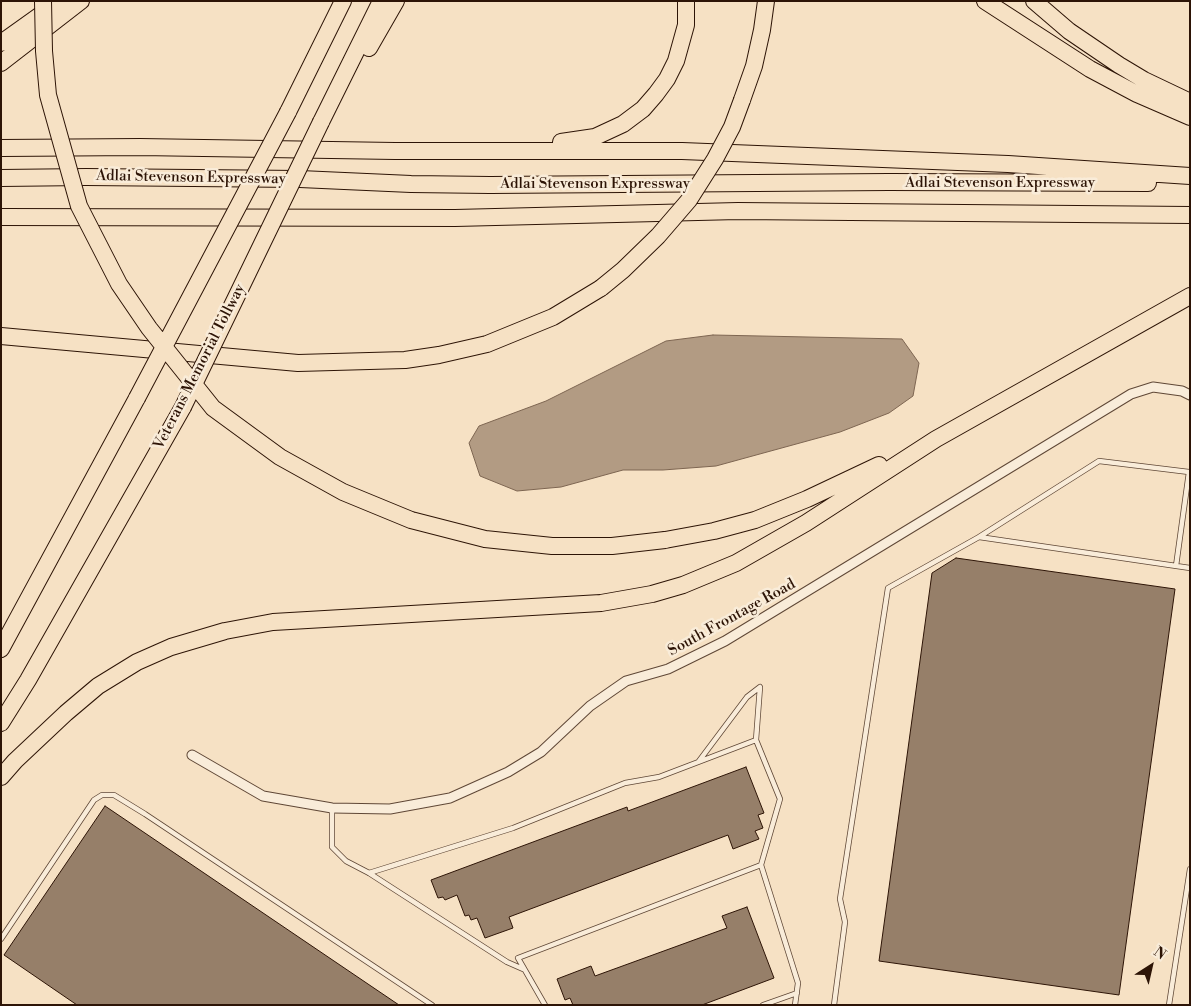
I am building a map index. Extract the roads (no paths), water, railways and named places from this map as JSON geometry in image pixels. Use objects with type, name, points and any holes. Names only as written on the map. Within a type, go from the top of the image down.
[{"type":"highway","points":[[44,1],[44,51],[48,94],[80,206],[119,284],[149,328],[213,408],[280,457],[343,492],[411,520],[486,539],[552,546],[612,546],[665,540],[714,531],[755,520],[808,499],[936,439]]},
{"type":"highway","points":[[1,43],[60,1]]},
{"type":"highway","points":[[1,63],[80,1]]},
{"type":"highway","points":[[1,649],[137,398],[288,112],[343,1]]},
{"type":"highway","name":"Veterans Memorial Tollway","points":[[1,722],[28,680],[183,407],[320,122],[381,1]]},
{"type":"highway","points":[[328,107],[354,76],[396,1]]},
{"type":"highway","points":[[395,151],[422,146],[569,142],[596,136],[623,124],[642,109],[667,79],[676,61],[686,25],[686,1]]},
{"type":"highway","points":[[1,336],[298,363],[406,360],[487,344],[553,317],[601,288],[623,270],[658,236],[689,200],[716,159],[732,127],[754,66],[766,1]]},
{"type":"highway","points":[[985,1],[1090,69],[1137,94],[1190,117]]},
{"type":"highway","points":[[1034,1],[1069,31],[1119,65],[1144,80],[1190,102]]},
{"type":"highway","points":[[1,148],[140,147],[395,151],[682,151],[1008,164],[1190,176]]},
{"type":"highway","name":"Adlai Stevenson Expressway","points":[[1,178],[300,179],[490,185],[879,182],[1190,183]]},
{"type":"highway","name":"Adlai Stevenson Expressway","points":[[1,218],[455,218],[738,211],[1190,215]]},
{"type":"highway","points":[[1,777],[15,761],[66,713],[98,686],[137,662],[171,647],[225,631],[273,622],[600,603],[652,594],[683,585],[736,563],[806,523],[936,439],[1190,296]]},
{"type":"street","name":"South Frontage Road","points":[[192,755],[263,796],[332,808],[390,809],[450,798],[508,772],[541,752],[590,706],[626,681],[668,669],[725,641],[1131,394],[1153,387],[1182,391],[1190,395]]},
{"type":"lane","points":[[834,1005],[845,922],[840,899],[888,588],[979,537],[1099,461],[1189,472],[1176,566]]},
{"type":"lane","points":[[979,537],[1190,568]]},
{"type":"lane","points":[[699,762],[747,697],[760,687],[756,740],[780,799],[761,866],[798,983],[795,1005]]},
{"type":"lane","points":[[369,873],[513,828],[625,783],[659,777],[756,740]]},
{"type":"lane","points":[[1,939],[94,800],[102,795],[114,795],[432,1005]]},
{"type":"lane","points":[[332,808],[332,847],[346,861],[369,873],[507,962],[524,969]]},
{"type":"lane","points":[[545,1005],[518,958],[761,866]]},
{"type":"lane","points":[[1169,1005],[1190,869]]},
{"type":"lane","points":[[763,1005],[797,992]]}]
